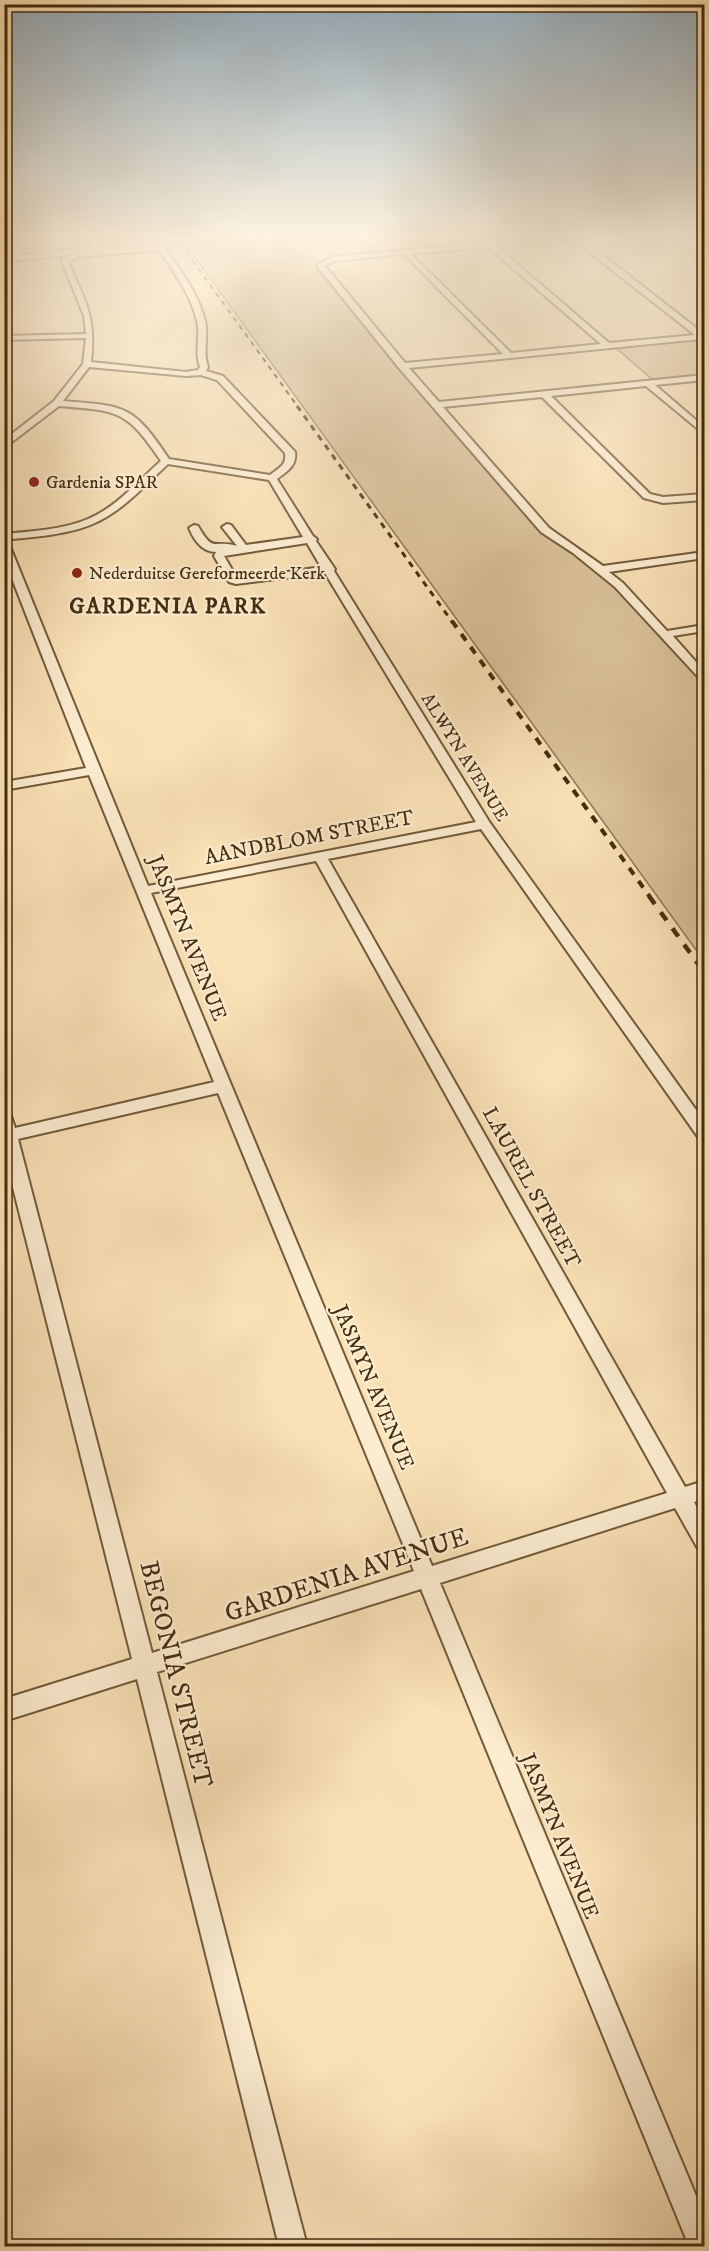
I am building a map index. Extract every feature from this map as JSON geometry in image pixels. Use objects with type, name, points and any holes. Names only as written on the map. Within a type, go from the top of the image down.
[{"type":"street","points":[[4,445],[57,403],[87,364],[89,341]]},
{"type":"street","points":[[200,341],[199,356],[204,367],[201,372]]},
{"type":"street","points":[[382,341],[545,530],[577,551],[619,585],[705,677]]},
{"type":"street","points":[[495,341],[509,355]]},
{"type":"street","points":[[602,341],[608,346]]},
{"type":"street","points":[[402,366],[661,341]]},
{"type":"street","points":[[57,403],[117,411],[129,416],[138,422],[166,461],[272,478],[287,467],[291,459],[290,452],[220,378],[201,372],[186,374],[87,364]]},
{"type":"street","points":[[437,405],[705,377]]},
{"type":"street","points":[[648,383],[705,431]]},
{"type":"street","points":[[544,394],[647,496],[671,500],[705,497]]},
{"type":"street","points":[[4,537],[75,526],[97,519],[166,461]]},
{"type":"street","name":"ALWYN AVENUE","points":[[272,478],[330,569],[484,824],[705,1133]]},
{"type":"street","points":[[227,527],[242,546]]},
{"type":"street","points":[[194,528],[199,539],[211,549],[311,538]]},
{"type":"street","points":[[311,538],[226,551],[220,553],[219,556],[233,580],[240,582],[330,569]]},
{"type":"street","name":"JASMYN AVENUE","points":[[4,544],[142,891],[703,2247]]},
{"type":"street","points":[[577,551],[611,560],[650,563]]},
{"type":"street","points":[[600,570],[705,555]]},
{"type":"street","points":[[667,634],[705,628]]},
{"type":"street","points":[[4,786],[93,770]]},
{"type":"street","name":"AANDBLOM STREET","points":[[142,891],[484,824]]},
{"type":"street","name":"LAUREL STREET","points":[[320,856],[705,1540]]},
{"type":"street","points":[[6,1129],[223,1086]]},
{"type":"street","name":"BEGONIA STREET","points":[[6,1129],[146,1665],[292,2247]]},
{"type":"street","name":"GARDENIA AVENUE","points":[[4,1710],[705,1490]]},
{"type":"shaded area","points":[[255,341],[378,341],[541,532],[598,569],[615,583],[704,684],[704,961]]},
{"type":"shaded area","points":[[679,341],[704,342],[704,376],[654,381],[615,347]]},
{"type":"railway","points":[[251,341],[298,407]]},
{"type":"railway","points":[[297,406],[453,623]]},
{"type":"railway","points":[[452,621],[650,897]]},
{"type":"railway","points":[[649,896],[704,972]]},
{"type":"place","name":"Gardenia SPAR","points":[[34,482]]},
{"type":"place","name":"Nederduitse Gereformeerde Kerk","points":[[77,573]]},
{"type":"district","name":"GARDENIA PARK","points":[[168,605]]}]
